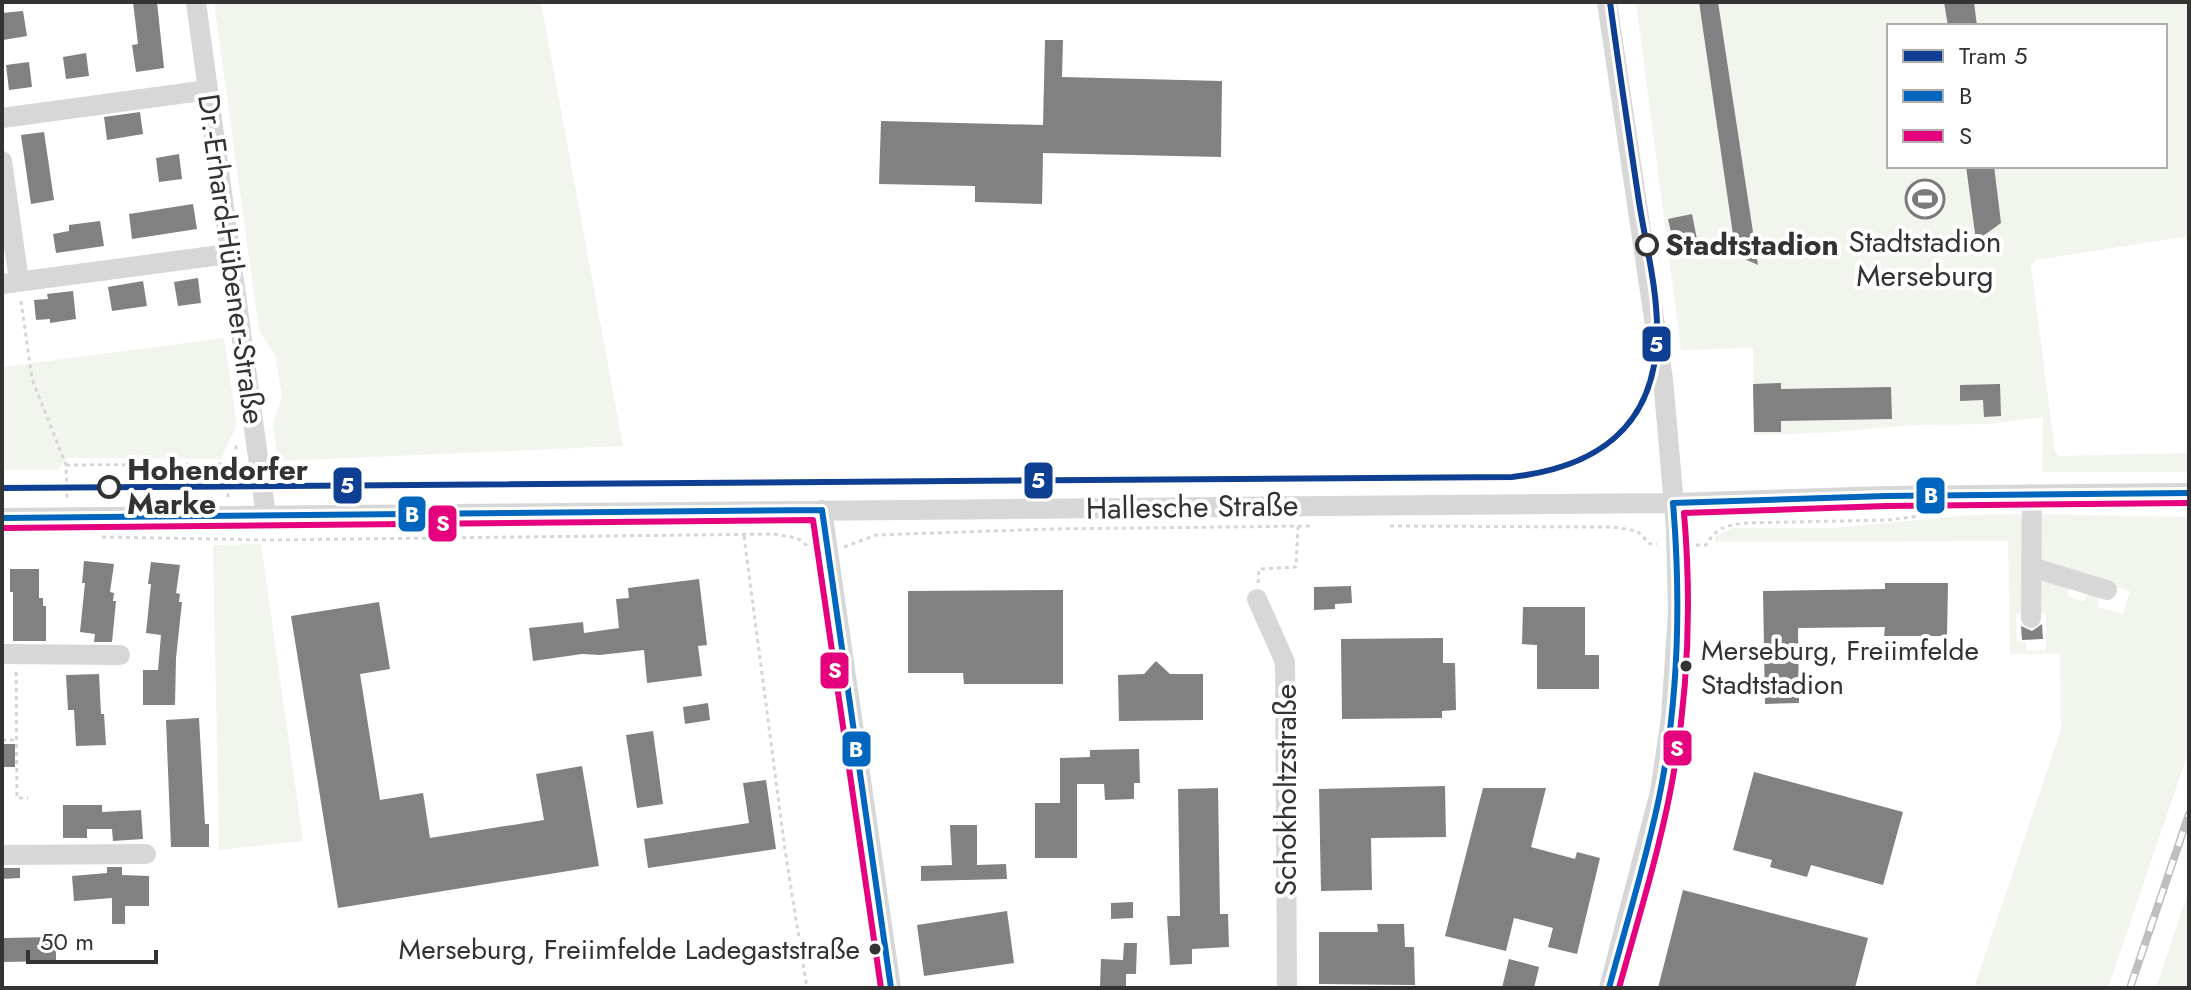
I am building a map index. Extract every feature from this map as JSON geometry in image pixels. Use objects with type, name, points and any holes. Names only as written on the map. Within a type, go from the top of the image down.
[{"type":"street","name":"Dr.-Erhard-Hübener-Straße","points":[[196,2],[266,516]]},
{"type":"street","points":[[1607,2],[1663,379],[1676,545],[1676,666],[1669,734],[1651,831],[1609,988]]},
{"type":"street","points":[[2,118],[208,90]]},
{"type":"street","points":[[2,161],[10,283],[228,254]]},
{"type":"street","name":"Hallesche Straße","points":[[2,518],[1673,503],[2189,493]]},
{"type":"street","points":[[2031,618],[2032,494]]},
{"type":"street","points":[[822,510],[891,988]]},
{"type":"street","points":[[2031,567],[2107,590]]},
{"type":"street","name":"Schokholtzstraße","points":[[1257,599],[1285,662],[1287,988]]},
{"type":"street","points":[[9,660],[120,655]]},
{"type":"street","points":[[2,855],[146,854]]},
{"type":"path","points":[[10,283],[32,379],[66,465],[69,516]]},
{"type":"path","points":[[66,465],[229,464],[231,539]]},
{"type":"path","points":[[1385,526],[1613,527],[1637,531],[1650,544],[1706,545],[1713,533],[1723,526],[1744,523],[1887,520],[1923,515]]},
{"type":"path","points":[[99,537],[231,539],[774,534],[797,538],[812,550],[846,547],[876,535],[1050,529],[1312,526]]},
{"type":"path","points":[[1257,599],[1259,569],[1296,567],[1298,527]]},
{"type":"path","points":[[744,536],[785,850],[807,988]]},
{"type":"path","points":[[9,660],[17,740],[17,798],[28,798]]},
{"type":"path","points":[[2,740],[17,740]]},
{"type":"shaded area","points":[[214,2],[541,2],[623,446],[278,461],[273,424],[282,396],[275,354],[259,331]]},
{"type":"shaded area","name":"Stadtstadion Merseburg","points":[[1636,2],[2189,2],[2189,236],[2036,260],[2031,265],[2055,452],[2059,456],[2189,453],[2189,472],[2042,472],[2043,417],[1989,424],[1912,425],[1754,435],[1753,348],[1681,350]]},
{"type":"shaded area","points":[[224,338],[237,425],[221,459],[68,458],[57,470],[2,470],[2,367]]},
{"type":"shaded area","points":[[2026,514],[2027,613],[2016,614],[2017,641],[2026,642],[2026,651],[2046,650],[2046,613],[2036,613],[2035,574],[2070,584],[2067,596],[2084,602],[2088,589],[2101,593],[2097,607],[2123,614],[2130,591],[2049,568],[2035,555],[2034,514],[2189,517],[2189,750],[2108,988],[1974,988],[2061,730],[2060,654],[2010,654],[2008,541],[1714,542],[1716,536],[1733,528],[1835,528],[1969,515]]},
{"type":"shaded area","points":[[261,544],[303,841],[219,850],[213,545]]},
{"type":"shaded area","points":[[2189,890],[2189,988],[2156,988]]},
{"type":"building","points":[[133,2],[157,2],[164,68],[136,72],[132,45],[138,44]]},
{"type":"building","points":[[1699,2],[1718,2],[1758,265],[1736,255]]},
{"type":"building","points":[[1944,2],[1974,2],[1977,24],[1948,24]]},
{"type":"building","points":[[23,11],[27,36],[3,40],[2,13]]},
{"type":"building","points":[[1045,40],[1063,40],[1062,77],[1222,81],[1221,157],[1043,153],[1042,204],[975,202],[975,186],[879,184],[881,121],[1043,125]]},
{"type":"building","points":[[86,53],[89,76],[66,79],[63,57]]},
{"type":"building","points":[[29,62],[32,87],[9,90],[6,65]]},
{"type":"building","points":[[140,112],[143,134],[107,140],[104,117]]},
{"type":"building","points":[[44,132],[54,200],[31,204],[21,135]]},
{"type":"building","points":[[179,154],[182,179],[159,182],[156,158]]},
{"type":"building","points":[[1966,168],[1994,168],[2001,223],[1976,241]]},
{"type":"building","points":[[193,204],[197,229],[132,239],[129,214]]},
{"type":"building","points":[[1692,214],[1699,250],[1676,254],[1668,219]]},
{"type":"building","points":[[100,221],[104,246],[56,253],[53,234],[69,231],[69,225]]},
{"type":"building","points":[[198,278],[201,303],[178,306],[174,282]]},
{"type":"building","points":[[143,281],[147,306],[112,311],[108,287]]},
{"type":"building","points":[[73,291],[76,319],[50,323],[50,319],[36,320],[34,300],[48,299],[47,294]]},
{"type":"building","points":[[1781,383],[1781,389],[1891,387],[1892,419],[1781,421],[1781,432],[1754,432],[1753,384]]},
{"type":"building","points":[[2000,384],[2001,416],[1984,417],[1983,400],[1960,401],[1960,385]]},
{"type":"building","points":[[84,561],[114,564],[110,592],[114,593],[113,601],[116,601],[112,642],[94,642],[95,634],[80,632]]},
{"type":"building","points":[[151,562],[180,565],[176,593],[180,594],[179,602],[182,602],[175,705],[143,705],[143,670],[158,670],[161,635],[146,633]]},
{"type":"building","points":[[10,569],[39,569],[39,598],[43,598],[43,606],[46,606],[46,641],[13,641]]},
{"type":"building","points":[[699,579],[707,645],[698,646],[702,676],[647,683],[644,650],[533,661],[529,628],[583,622],[584,633],[619,628],[616,599],[629,598],[628,588]]},
{"type":"building","points":[[1885,583],[1948,583],[1947,636],[1884,636],[1885,627],[1798,628],[1799,703],[1765,704],[1763,591],[1885,589]]},
{"type":"building","points":[[1351,586],[1352,603],[1335,604],[1335,609],[1314,610],[1314,587]]},
{"type":"building","points":[[1063,590],[1063,684],[964,684],[963,673],[908,673],[908,591]]},
{"type":"building","points":[[379,602],[390,669],[360,674],[380,800],[423,793],[430,838],[544,820],[536,774],[582,766],[599,866],[338,908],[291,616]]},
{"type":"building","points":[[1523,607],[1585,607],[1585,655],[1599,655],[1599,689],[1537,689],[1537,645],[1522,644]]},
{"type":"building","points":[[2042,624],[2043,639],[2022,640],[2021,626],[2032,631]]},
{"type":"building","points":[[1443,638],[1443,663],[1455,663],[1456,710],[1442,711],[1442,718],[1342,719],[1341,639]]},
{"type":"building","points":[[1156,661],[1170,674],[1203,674],[1203,720],[1119,721],[1118,675],[1144,674]]},
{"type":"building","points":[[99,674],[106,745],[76,746],[74,710],[68,710],[66,675]]},
{"type":"building","points":[[708,703],[710,720],[685,724],[683,707]]},
{"type":"building","points":[[199,718],[209,847],[171,847],[166,720]]},
{"type":"building","points":[[653,731],[663,804],[637,808],[626,735]]},
{"type":"building","points":[[2,744],[15,744],[15,767],[2,767]]},
{"type":"building","points":[[1139,749],[1140,783],[1134,783],[1134,799],[1105,800],[1104,784],[1077,784],[1077,858],[1035,858],[1035,803],[1060,803],[1060,758],[1090,757],[1090,750]]},
{"type":"building","points":[[1754,772],[1903,812],[1883,885],[1811,865],[1807,877],[1770,867],[1772,860],[1733,850]]},
{"type":"building","points":[[766,780],[776,849],[648,868],[644,839],[749,823],[743,783]]},
{"type":"building","points":[[1445,786],[1446,837],[1371,838],[1372,890],[1321,891],[1319,789]]},
{"type":"building","points":[[1218,788],[1220,914],[1228,914],[1229,947],[1192,949],[1192,964],[1170,965],[1167,916],[1180,916],[1178,789]]},
{"type":"building","points":[[1483,788],[1546,788],[1531,847],[1575,859],[1577,852],[1600,858],[1577,954],[1548,947],[1553,928],[1514,918],[1506,951],[1445,936]]},
{"type":"building","points":[[63,805],[102,805],[102,812],[141,810],[143,839],[113,841],[112,829],[87,829],[87,838],[63,838]]},
{"type":"building","points":[[950,825],[977,825],[977,865],[1006,864],[1007,879],[921,881],[921,866],[952,865]]},
{"type":"building","points":[[107,867],[122,867],[122,875],[149,876],[149,906],[125,906],[125,924],[112,924],[112,898],[74,901],[72,876],[107,873]]},
{"type":"building","points":[[2,868],[20,868],[20,878],[2,879]]},
{"type":"building","points":[[1683,890],[1868,938],[1855,988],[1658,988]]},
{"type":"building","points":[[1133,902],[1133,918],[1111,919],[1111,903]]},
{"type":"building","points":[[1007,911],[1014,963],[924,976],[917,925]]},
{"type":"building","points":[[1377,924],[1404,924],[1405,947],[1414,947],[1415,985],[1319,984],[1319,932],[1378,932]]},
{"type":"building","points":[[56,937],[56,961],[2,962],[2,938]]},
{"type":"building","points":[[1124,943],[1137,943],[1136,974],[1126,974],[1126,988],[1100,988],[1101,959],[1123,960]]},
{"type":"building","points":[[1509,959],[1539,967],[1534,988],[1502,988]]},
{"type":"railway","points":[[2130,988],[2189,814]]},
{"type":"tram line","name":"5","points":[[2,488],[1512,477],[1570,464],[1616,437],[1633,418],[1654,367],[1657,335],[1654,285],[1610,2]]},
{"type":"transit line","name":"B","points":[[1673,503],[1886,496],[2189,493]]},
{"type":"transit line","name":"B","points":[[1609,988],[1650,838],[1672,717],[1677,646],[1673,503]]},
{"type":"transit line","name":"S","points":[[1619,988],[1659,842],[1681,724],[1688,618],[1684,513],[1886,506],[2189,503]]},
{"type":"transit line","name":"B","points":[[822,510],[891,988]]},
{"type":"transit line","name":"B","points":[[2,518],[822,510]]},
{"type":"transit line","name":"S","points":[[2,528],[813,520],[881,988]]},
{"type":"place","name":"Stadtstadion Merseburg","points":[[1925,199]]},
{"type":"place","name":"Stadtstadion","points":[[1647,245]]},
{"type":"place","name":"Hohendorfer Marke","points":[[109,487]]},
{"type":"place","name":"Merseburg, Freiimfelde Stadtstadion","points":[[1686,666]]},
{"type":"place","name":"Merseburg, Freiimfelde Ladegaststraße","points":[[875,949]]}]
